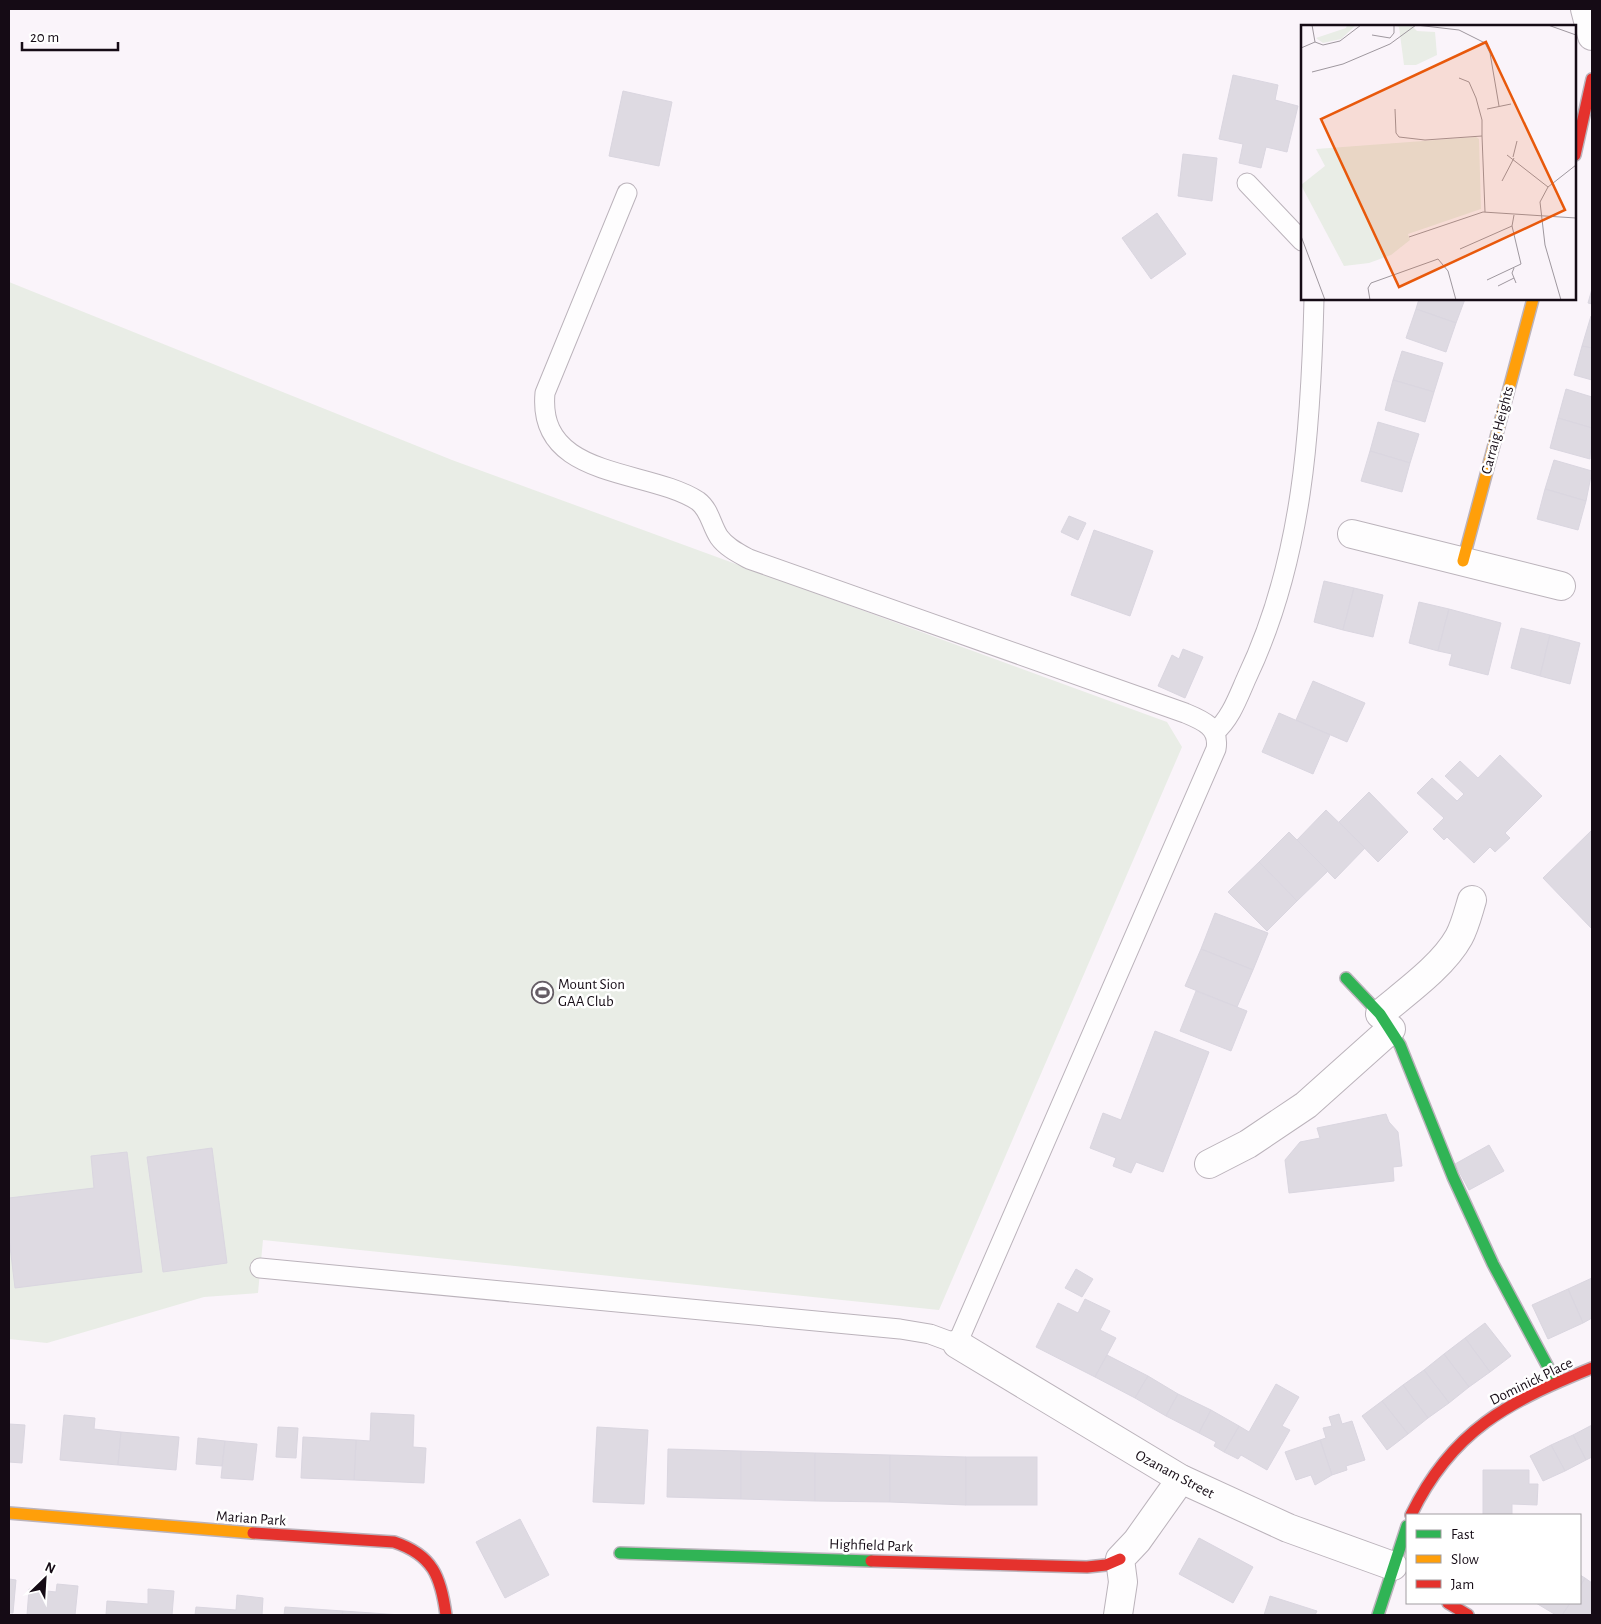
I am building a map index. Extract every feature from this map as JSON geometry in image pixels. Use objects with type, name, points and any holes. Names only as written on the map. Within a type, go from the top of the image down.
[{"type":"street","points":[[1585,9],[1592,36]]},
{"type":"street","points":[[1576,151],[1592,79]]},
{"type":"street","name":"Carraig Heights","points":[[1463,561],[1533,300]]},
{"type":"street","points":[[1352,534],[1561,586]]},
{"type":"street","points":[[1210,1164],[1248,1144],[1306,1105],[1385,1021],[1418,982],[1451,950],[1465,923],[1472,900]]},
{"type":"street","points":[[1346,978],[1385,1021],[1407,1062],[1443,1154],[1489,1256],[1556,1382]]},
{"type":"street","name":"Ozanam Street","points":[[957,1344],[1123,1446],[1181,1479],[1288,1528],[1400,1570]]},
{"type":"street","name":"Dominick Place","points":[[1412,1514],[1435,1470],[1468,1434],[1513,1404],[1556,1382],[1592,1368]]},
{"type":"street","points":[[1118,1615],[1123,1582],[1120,1559],[1143,1533],[1181,1479]]},
{"type":"street","name":"Marian Park","points":[[9,1513],[281,1535],[394,1542],[408,1545],[429,1560],[441,1586],[446,1615]]},
{"type":"street","points":[[1378,1615],[1400,1570],[1406,1532]]},
{"type":"street","name":"Highfield Park","points":[[620,1552],[1087,1567],[1106,1565],[1120,1559]]},
{"type":"street","points":[[1450,1604],[1468,1615]]},
{"type":"lane","points":[[1246,183],[1301,240]]},
{"type":"lane","points":[[260,1268],[900,1329],[937,1336],[957,1344],[1212,761],[1217,743],[1215,732],[1205,723],[1185,713],[749,559],[724,542],[708,513],[697,501],[676,492],[598,467],[570,452],[555,438],[547,424],[544,409],[545,393],[627,193]]},
{"type":"lane","points":[[1215,732],[1230,714],[1251,669],[1277,602],[1286,572],[1298,506],[1310,412],[1314,300]]},
{"type":"shaded area","name":"Mount Sion GAA Club","points":[[9,282],[452,460],[1167,722],[1182,747],[939,1310],[263,1240],[258,1293],[204,1297],[47,1343],[9,1339]]},
{"type":"building","points":[[1233,75],[1278,85],[1275,100],[1298,106],[1287,152],[1266,147],[1261,168],[1239,163],[1243,144],[1219,139]]},
{"type":"building","points":[[623,91],[672,102],[659,166],[609,156]]},
{"type":"building","points":[[1183,154],[1217,158],[1212,201],[1178,196]]},
{"type":"building","points":[[1157,213],[1186,254],[1151,279],[1122,238]]},
{"type":"building","points":[[1592,289],[1592,304],[1588,303]]},
{"type":"building","points":[[1419,300],[1465,300],[1456,323],[1416,309]]},
{"type":"building","points":[[1416,309],[1456,323],[1446,352],[1406,338]]},
{"type":"building","points":[[1592,317],[1592,348],[1582,346]]},
{"type":"building","points":[[1582,346],[1592,348],[1592,380],[1574,375]]},
{"type":"building","points":[[1402,351],[1443,363],[1434,392],[1393,380]]},
{"type":"building","points":[[1393,380],[1434,392],[1425,422],[1385,410]]},
{"type":"building","points":[[1566,389],[1592,397],[1592,428],[1558,418]]},
{"type":"building","points":[[1558,418],[1592,428],[1590,459],[1550,448]]},
{"type":"building","points":[[1378,422],[1419,434],[1410,463],[1370,451]]},
{"type":"building","points":[[1370,451],[1410,463],[1402,492],[1361,481]]},
{"type":"building","points":[[1554,460],[1592,471],[1586,501],[1545,489]]},
{"type":"building","points":[[1545,489],[1586,501],[1578,530],[1537,519]]},
{"type":"building","points":[[1069,516],[1086,523],[1078,540],[1061,532]]},
{"type":"building","points":[[1094,530],[1153,551],[1130,616],[1071,595]]},
{"type":"building","points":[[1324,581],[1354,588],[1343,630],[1314,622]]},
{"type":"building","points":[[1354,588],[1383,595],[1373,637],[1343,630]]},
{"type":"building","points":[[1419,602],[1449,609],[1438,651],[1409,643]]},
{"type":"building","points":[[1449,609],[1501,623],[1488,675],[1449,665],[1452,654],[1438,651]]},
{"type":"building","points":[[1521,628],[1550,635],[1540,676],[1511,668]]},
{"type":"building","points":[[1550,635],[1580,643],[1570,684],[1540,676]]},
{"type":"building","points":[[1183,649],[1203,657],[1185,698],[1158,686],[1172,655],[1179,659]]},
{"type":"building","points":[[1313,681],[1365,703],[1347,742],[1296,720]]},
{"type":"building","points":[[1279,713],[1330,735],[1313,774],[1262,752]]},
{"type":"building","points":[[1500,755],[1542,796],[1505,833],[1510,838],[1495,852],[1490,847],[1474,863],[1447,837],[1444,840],[1433,829],[1444,818],[1417,793],[1432,778],[1457,801],[1464,794],[1445,776],[1460,761],[1478,778]]},
{"type":"building","points":[[1369,792],[1408,832],[1378,862],[1339,822]]},
{"type":"building","points":[[1326,810],[1365,848],[1335,879],[1297,840]]},
{"type":"building","points":[[1592,830],[1592,929],[1543,878]]},
{"type":"building","points":[[1289,832],[1328,871],[1297,901],[1259,862]]},
{"type":"building","points":[[1259,862],[1297,901],[1267,931],[1228,892]]},
{"type":"building","points":[[1215,913],[1268,933],[1253,970],[1201,949]]},
{"type":"building","points":[[1201,949],[1253,970],[1237,1007],[1185,986]]},
{"type":"building","points":[[1196,991],[1247,1011],[1231,1051],[1180,1031]]},
{"type":"building","points":[[1155,1031],[1209,1052],[1163,1172],[1136,1162],[1131,1173],[1113,1166],[1116,1158],[1090,1148],[1103,1113],[1121,1120]]},
{"type":"building","points":[[1386,1114],[1389,1122],[1398,1132],[1402,1166],[1393,1167],[1394,1181],[1289,1193],[1285,1160],[1300,1142],[1320,1138],[1317,1128]]},
{"type":"building","points":[[1489,1145],[1504,1171],[1469,1190],[1455,1164]]},
{"type":"building","points":[[212,1148],[227,1263],[163,1272],[147,1157]]},
{"type":"building","points":[[127,1152],[142,1272],[15,1288],[9,1238],[9,1198],[94,1188],[91,1156]]},
{"type":"building","points":[[1076,1269],[1093,1279],[1082,1297],[1065,1288]]},
{"type":"building","points":[[1592,1278],[1592,1318],[1583,1323],[1568,1289]]},
{"type":"building","points":[[1568,1289],[1583,1323],[1548,1339],[1532,1305]]},
{"type":"building","points":[[1085,1299],[1110,1311],[1100,1330],[1116,1338],[1095,1377],[1036,1347],[1058,1303],[1078,1313]]},
{"type":"building","points":[[1485,1323],[1511,1356],[1490,1372],[1465,1338]]},
{"type":"building","points":[[1465,1338],[1490,1372],[1469,1387],[1444,1354]]},
{"type":"building","points":[[1444,1354],[1469,1387],[1449,1403],[1424,1370]]},
{"type":"building","points":[[1107,1355],[1148,1376],[1135,1398],[1095,1377]]},
{"type":"building","points":[[1424,1370],[1449,1403],[1428,1418],[1403,1385]]},
{"type":"building","points":[[1148,1376],[1178,1394],[1166,1416],[1135,1398]]},
{"type":"building","points":[[1276,1384],[1299,1397],[1282,1426],[1290,1430],[1267,1470],[1241,1455],[1238,1459],[1224,1452],[1239,1426],[1249,1432]]},
{"type":"building","points":[[1403,1385],[1428,1418],[1408,1434],[1382,1401]]},
{"type":"building","points":[[1178,1394],[1211,1410],[1199,1433],[1166,1416]]},
{"type":"building","points":[[1382,1401],[1408,1434],[1387,1450],[1362,1416]]},
{"type":"building","points":[[1211,1410],[1239,1426],[1224,1452],[1214,1446],[1216,1442],[1199,1433]]},
{"type":"building","points":[[371,1413],[414,1415],[413,1447],[426,1448],[424,1483],[354,1480],[356,1440],[370,1441]]},
{"type":"building","points":[[1339,1414],[1342,1424],[1352,1421],[1365,1460],[1346,1466],[1347,1470],[1332,1475],[1320,1440],[1326,1438],[1323,1428],[1332,1426],[1329,1417]]},
{"type":"building","points":[[64,1415],[95,1418],[94,1429],[121,1432],[118,1465],[60,1460]]},
{"type":"building","points":[[9,1424],[25,1425],[22,1463],[9,1462]]},
{"type":"building","points":[[1592,1425],[1592,1457],[1586,1460],[1573,1435]]},
{"type":"building","points":[[278,1427],[298,1428],[296,1458],[276,1457]]},
{"type":"building","points":[[597,1427],[648,1430],[644,1504],[593,1502]]},
{"type":"building","points":[[121,1432],[179,1437],[176,1470],[118,1465]]},
{"type":"building","points":[[1573,1435],[1586,1460],[1565,1471],[1551,1445]]},
{"type":"building","points":[[303,1437],[356,1440],[354,1480],[301,1478]]},
{"type":"building","points":[[198,1438],[225,1441],[222,1466],[196,1464]]},
{"type":"building","points":[[1320,1440],[1332,1475],[1315,1485],[1311,1475],[1296,1480],[1285,1452]]},
{"type":"building","points":[[225,1441],[257,1444],[253,1480],[221,1478]]},
{"type":"building","points":[[1551,1445],[1565,1471],[1543,1481],[1530,1456]]},
{"type":"building","points":[[668,1449],[741,1451],[741,1499],[667,1497]]},
{"type":"building","points":[[741,1451],[815,1453],[815,1501],[741,1499]]},
{"type":"building","points":[[815,1453],[890,1455],[890,1502],[815,1501]]},
{"type":"building","points":[[890,1455],[966,1457],[966,1505],[890,1502]]},
{"type":"building","points":[[966,1457],[1037,1457],[1037,1505],[966,1505]]},
{"type":"building","points":[[1483,1470],[1529,1470],[1529,1484],[1538,1484],[1537,1505],[1512,1504],[1512,1514],[1483,1514]]},
{"type":"building","points":[[520,1519],[549,1575],[505,1598],[476,1542]]},
{"type":"building","points":[[1199,1538],[1253,1567],[1233,1603],[1179,1574]]},
{"type":"building","points":[[1581,1576],[1585,1578],[1581,1585]]},
{"type":"building","points":[[1585,1578],[1592,1583],[1592,1615],[1562,1615],[1569,1604],[1581,1604],[1581,1585]]},
{"type":"building","points":[[9,1579],[16,1580],[13,1613],[9,1613]]},
{"type":"building","points":[[57,1584],[78,1586],[75,1615],[27,1615],[29,1589],[56,1592]]},
{"type":"building","points":[[148,1589],[174,1591],[172,1615],[106,1615],[107,1601],[148,1604]]},
{"type":"building","points":[[237,1595],[263,1598],[262,1615],[195,1615],[196,1607],[236,1610]]},
{"type":"building","points":[[1270,1596],[1317,1611],[1315,1615],[1264,1615]]},
{"type":"building","points":[[1538,1604],[1569,1604],[1562,1615],[1556,1615]]},
{"type":"building","points":[[285,1607],[343,1611],[342,1615],[284,1615]]},
{"type":"building","points":[[343,1611],[401,1615],[342,1615]]},
{"type":"traffic: fast","points":[[1346,978],[1380,1014],[1400,1045],[1453,1177],[1493,1264],[1556,1382]]},
{"type":"traffic: fast","points":[[1378,1615],[1406,1529]]},
{"type":"traffic: fast","points":[[620,1553],[871,1561]]},
{"type":"traffic: slow","points":[[1463,561],[1533,300]]},
{"type":"traffic: slow","points":[[9,1513],[253,1533]]},
{"type":"traffic: jam","points":[[1576,151],[1592,79]]},
{"type":"traffic: jam","points":[[1412,1514],[1427,1486],[1445,1461],[1464,1440],[1485,1422],[1534,1393],[1592,1368]]},
{"type":"traffic: jam","points":[[253,1533],[394,1542],[407,1547],[418,1554],[433,1569],[441,1589],[446,1615]]},
{"type":"traffic: jam","points":[[871,1561],[1087,1567],[1106,1565],[1120,1559]]},
{"type":"traffic: jam","points":[[1450,1604],[1468,1615]]},
{"type":"place","name":"Mount Sion GAA Club","points":[[542,993]]}]
